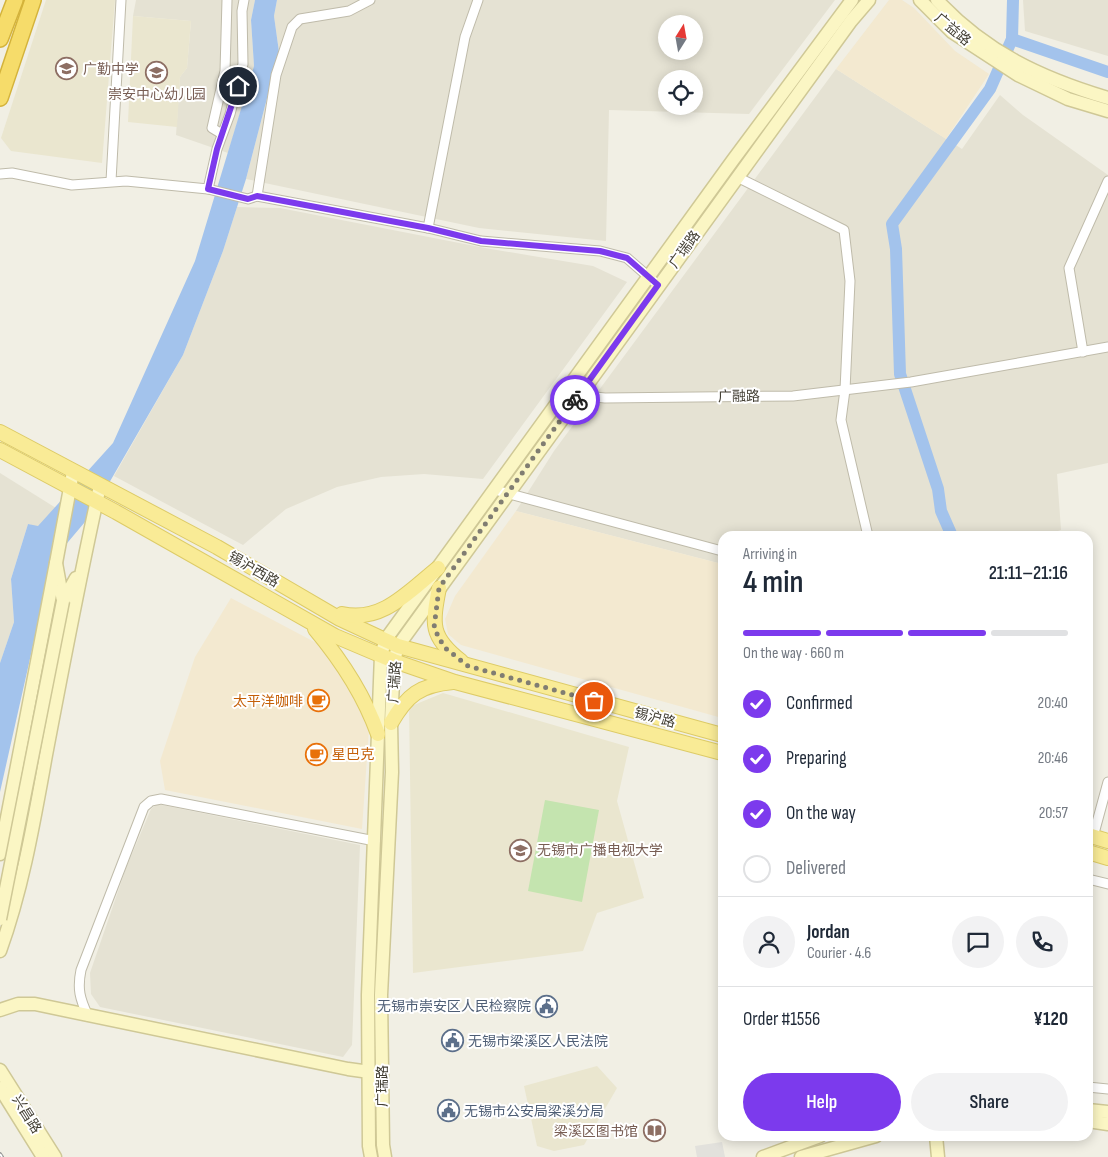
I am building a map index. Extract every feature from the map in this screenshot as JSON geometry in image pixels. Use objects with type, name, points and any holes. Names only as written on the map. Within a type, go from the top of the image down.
[{"type":"highway","points":[[0,12],[5,0]]},
{"type":"highway","points":[[0,39],[15,0]]},
{"type":"highway","points":[[0,98],[33,0]]},
{"type":"main road","name":"广瑞路","points":[[385,1157],[381,995],[392,772],[391,723],[394,661],[392,643],[438,568],[653,281],[852,0]]},
{"type":"main road","name":"广瑞路","points":[[371,1157],[368,995],[381,655],[439,588],[583,389],[653,281],[737,177],[846,28],[869,0]]},
{"type":"main road","name":"广益路","points":[[920,0],[952,32],[990,52]]},
{"type":"main road","name":"广益路","points":[[937,0],[950,15],[990,52]]},
{"type":"main road","points":[[990,52],[1068,99],[1108,111]]},
{"type":"main road","points":[[1021,71],[1108,98]]},
{"type":"main road","points":[[0,432],[70,471],[66,486],[56,563],[0,854]]},
{"type":"main road","points":[[0,450],[66,486]]},
{"type":"main road","name":"锡沪西路","points":[[70,471],[217,547],[326,610],[392,643]]},
{"type":"main road","name":"锡沪路","points":[[66,486],[116,512],[335,636],[394,661],[455,682],[718,752]]},
{"type":"main road","points":[[0,951],[26,863],[82,568],[100,486]]},
{"type":"main road","points":[[56,563],[63,601]]},
{"type":"main road","points":[[0,919],[63,601],[82,568]]},
{"type":"main road","points":[[326,610],[356,617],[379,612],[438,568]]},
{"type":"main road","points":[[439,588],[434,615],[434,628],[438,639],[452,655],[468,666]]},
{"type":"main road","points":[[310,622],[349,674],[364,700],[378,734]]},
{"type":"main road","name":"锡沪路","points":[[392,643],[468,666],[718,734]]},
{"type":"main road","points":[[391,723],[402,703],[418,690],[440,683],[455,682]]},
{"type":"main road","points":[[1093,837],[1108,841]]},
{"type":"main road","points":[[1093,854],[1108,858]]},
{"type":"main road","points":[[0,1010],[18,1004],[35,1004],[369,1073],[382,1073]]},
{"type":"main road","name":"兴昌路","points":[[0,1070],[55,1157]]},
{"type":"main road","name":"兴昌路","points":[[0,1088],[43,1157]]},
{"type":"main road","points":[[1093,1110],[1108,1112]]},
{"type":"main road","points":[[1093,1122],[1108,1124]]},
{"type":"main road","points":[[763,1157],[806,1141]]},
{"type":"main road","points":[[801,1157],[858,1141]]},
{"type":"main road","points":[[936,1141],[938,1157]]},
{"type":"street","points":[[111,181],[121,0]]},
{"type":"street","points":[[222,134],[212,128],[225,71],[227,0]]},
{"type":"street","points":[[208,189],[243,64],[242,11],[244,0]]},
{"type":"street","points":[[257,196],[276,75],[292,27],[300,19],[349,11],[370,0]]},
{"type":"street","points":[[428,228],[465,36],[478,0]]},
{"type":"street","points":[[0,174],[12,173],[72,185],[111,181],[208,189],[248,199],[257,196],[428,228],[481,241],[600,251],[627,258],[653,281]]},
{"type":"street","points":[[737,177],[844,230],[850,281],[845,390],[841,420],[867,531]]},
{"type":"street","points":[[1108,181],[1069,268],[1083,352],[1108,347]]},
{"type":"street","name":"广融路","points":[[583,389],[595,396],[605,398],[793,396],[911,382],[1083,352]]},
{"type":"street","points":[[495,490],[718,551]]},
{"type":"street","points":[[1093,827],[1108,782]]},
{"type":"street","points":[[88,1016],[79,992],[81,970],[144,807],[151,801],[161,798],[375,842]]},
{"type":"street","points":[[1093,880],[1108,884]]},
{"type":"street","points":[[1093,1088],[1108,1089]]},
{"type":"shaded area","name":"广勤中学","points":[[46,0],[115,0],[102,163],[11,151],[1,138]]},
{"type":"shaded area","points":[[136,0],[255,0],[251,20],[254,66],[228,153],[176,135],[180,77],[187,68],[191,21],[133,16]]},
{"type":"shaded area","points":[[277,0],[835,0],[749,114],[703,113],[703,70],[658,70],[658,111],[609,110],[606,241],[479,228],[246,179],[279,52],[274,16]]},
{"type":"shaded area","points":[[889,0],[902,0],[914,8],[955,51],[989,74],[946,139],[836,69]]},
{"type":"shaded area","points":[[1023,0],[1108,0],[1108,56],[1025,31]]},
{"type":"shaded area","name":"崇安中心幼儿园","points":[[133,16],[191,21],[187,68],[180,77],[177,127],[128,122]]},
{"type":"shaded area","points":[[836,69],[962,149],[1000,95],[1023,115],[1108,175],[1108,463],[1057,474],[1061,530],[718,531],[718,563],[516,511],[554,451]]},
{"type":"shaded area","points":[[237,207],[280,208],[485,248],[593,266],[627,282],[483,479],[424,474],[381,477],[337,487],[286,509],[243,545],[114,476],[183,355],[223,251]]},
{"type":"shaded area","points":[[0,473],[56,508],[38,527],[28,524],[11,579],[14,622],[0,663]]},
{"type":"shaded area","points":[[516,511],[718,563],[718,717],[461,645],[448,634],[445,619],[455,596]]},
{"type":"shaded area","points":[[231,598],[324,647],[363,708],[369,729],[362,829],[165,790],[160,761],[195,657]]},
{"type":"shaded area","name":"无锡市广播电视大学","points":[[443,693],[629,747],[617,801],[644,898],[597,913],[583,951],[413,973],[409,707]]},
{"type":"shaded area","points":[[157,804],[360,845],[352,1045],[343,1057],[100,1007],[91,994],[90,973],[126,868],[151,809]]},
{"type":"shaded area","points":[[597,1066],[617,1088],[584,1145],[554,1151],[537,1146],[524,1086]]},
{"type":"shaded area","points":[[722,1142],[725,1157],[697,1157],[695,1146]]},
{"type":"green space","points":[[545,800],[599,810],[582,902],[528,891]]},
{"type":"water","points":[[255,0],[277,0],[274,16],[279,52],[246,179],[223,251],[183,355],[90,516],[52,561],[0,792],[0,663],[14,622],[11,579],[28,524],[38,526],[113,443],[195,261],[254,66],[251,20]]},
{"type":"waterway","points":[[950,531],[941,511],[938,489],[900,374],[896,249],[892,224],[990,89],[1012,39],[1013,0]]},
{"type":"waterway","points":[[1012,39],[1108,72]]},
{"type":"way so far","points":[[575,400],[439,588],[434,615],[434,628],[438,639],[444,647],[468,666],[594,701]]},
{"type":"place","name":"广勤中学","points":[[67,69]]},
{"type":"place","name":"崇安中心幼儿园","points":[[157,72]]},
{"type":"place","name":"太平洋咖啡","points":[[319,701]]},
{"type":"place","name":"星巴克","points":[[316,754]]},
{"type":"place","name":"无锡市广播电视大学","points":[[521,850]]},
{"type":"place","name":"无锡市崇安区人民检察院","points":[[547,1006]]},
{"type":"place","name":"无锡市梁溪区人民法院","points":[[452,1041]]},
{"type":"place","name":"无锡市公安局梁溪分局","points":[[448,1111]]},
{"type":"place","name":"梁溪区图书馆","points":[[654,1131]]},
{"type":"route","points":[[238,86],[217,149],[208,189],[248,199],[257,196],[428,228],[481,241],[600,251],[627,258],[658,285],[575,400]]}]
